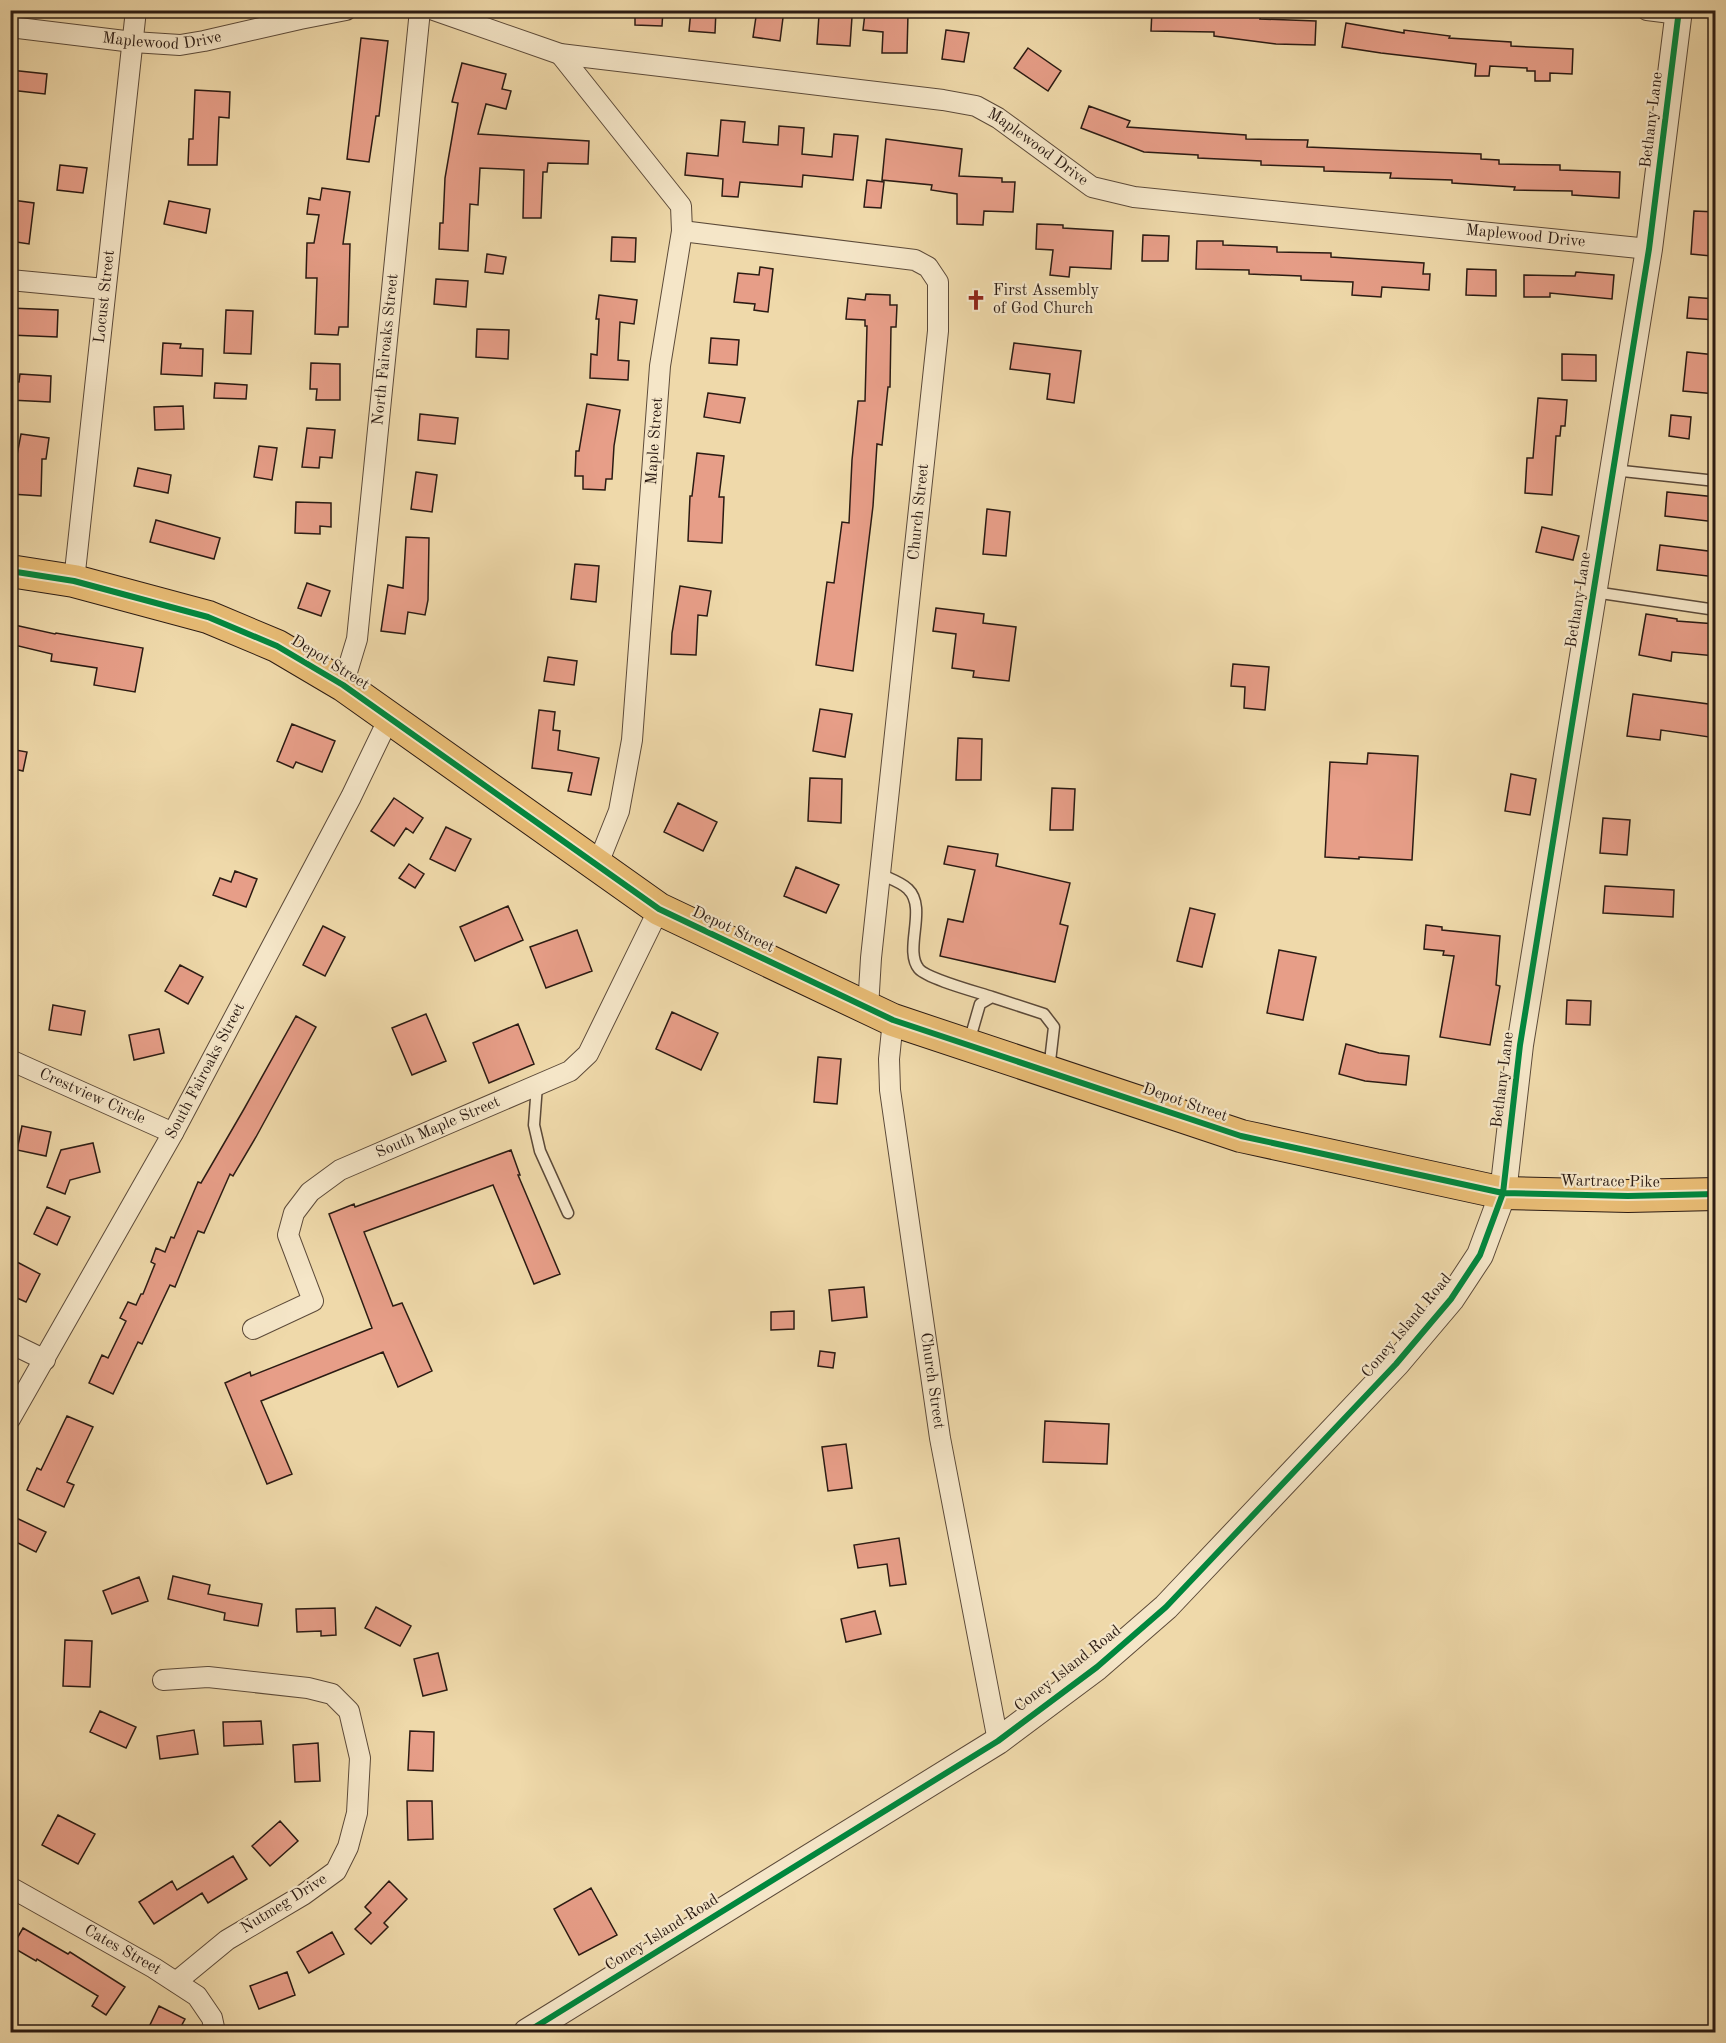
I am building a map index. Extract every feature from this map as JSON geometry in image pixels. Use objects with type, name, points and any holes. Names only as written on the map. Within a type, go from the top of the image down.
[{"type":"main road","name":"Depot Street","points":[[10,571],[74,581],[208,617],[277,646],[343,685],[658,909],[880,1014],[1241,1136],[1503,1193]]},
{"type":"main road","name":"Wartrace Pike","points":[[1503,1193],[1628,1196],[1716,1194]]},
{"type":"street","name":"Locust Street","points":[[74,581],[136,10]]},
{"type":"street","name":"Maplewood Drive","points":[[10,27],[133,42],[180,45],[204,41],[300,15],[346,10]]},
{"type":"street","name":"North Fairoaks Street","points":[[343,685],[357,639],[420,10]]},
{"type":"street","name":"Maplewood Drive","points":[[434,10],[560,54],[943,100],[976,106],[998,118],[1092,187],[1134,197],[1649,249]]},
{"type":"street","points":[[1647,10],[1679,12]]},
{"type":"street","name":"Bethany Lane","points":[[1503,1193],[1520,1045],[1649,249],[1679,12]]},
{"type":"street","name":"Maple Street","points":[[560,54],[681,206],[682,231],[660,366],[632,740],[619,811],[597,866]]},
{"type":"street","name":"Church Street","points":[[682,231],[915,260],[928,267],[938,282],[938,331],[870,958],[889,1059],[890,1090],[935,1403],[998,1741]]},
{"type":"street","points":[[10,280],[105,289]]},
{"type":"street","name":"South Fairoaks Street","points":[[10,1419],[173,1133],[351,797],[389,718]]},
{"type":"street","name":"South Maple Street","points":[[253,1329],[313,1301],[288,1235],[294,1212],[310,1192],[340,1170],[570,1071],[588,1054],[658,909]]},
{"type":"street","name":"Crestview Circle","points":[[10,1060],[173,1133]]},
{"type":"street","name":"Coney Island Road","points":[[527,2032],[998,1741],[1097,1667],[1167,1607],[1396,1364],[1451,1299],[1480,1255],[1503,1193]]},
{"type":"street","points":[[10,1343],[45,1360]]},
{"type":"street","name":"Nutmeg Drive","points":[[163,1680],[208,1677],[308,1688],[332,1694],[349,1711],[360,1758],[357,1813],[348,1847],[336,1871],[303,1895],[226,1940],[176,1982]]},
{"type":"street","name":"Cates Street","points":[[10,1887],[197,1996],[212,2018],[215,2032]]},
{"type":"lane","points":[[1613,470],[1716,481]]},
{"type":"lane","points":[[1593,592],[1716,610]]},
{"type":"lane","points":[[880,874],[908,889],[916,902],[914,957],[919,969],[930,976],[1044,1014],[1054,1027],[1048,1072]]},
{"type":"lane","points":[[968,1045],[981,1004],[992,997]]},
{"type":"lane","points":[[537,1085],[534,1125],[540,1151],[568,1213]]},
{"type":"building","points":[[635,10],[663,10],[662,26],[635,25]]},
{"type":"building","points":[[691,10],[716,10],[715,33],[689,31]]},
{"type":"building","points":[[757,10],[784,10],[780,41],[753,37]]},
{"type":"building","points":[[1152,10],[1220,10],[1261,16],[1260,19],[1316,21],[1315,45],[1276,44],[1214,36],[1214,32],[1151,31]]},
{"type":"building","points":[[865,13],[908,14],[907,53],[882,53],[883,32],[863,30]]},
{"type":"building","points":[[819,15],[852,17],[850,46],[817,44]]},
{"type":"building","points":[[1346,23],[1404,33],[1404,30],[1450,36],[1449,38],[1511,42],[1511,46],[1573,49],[1572,74],[1550,73],[1550,81],[1535,81],[1535,71],[1527,71],[1527,68],[1490,66],[1489,76],[1475,76],[1476,64],[1342,47]]},
{"type":"building","points":[[946,30],[969,33],[964,62],[942,59]]},
{"type":"building","points":[[361,38],[388,41],[379,116],[376,116],[369,162],[347,159]]},
{"type":"building","points":[[1028,48],[1061,71],[1048,91],[1014,68]]},
{"type":"building","points":[[462,63],[506,74],[502,89],[511,91],[506,109],[486,104],[478,134],[589,141],[588,164],[548,163],[547,172],[543,172],[541,218],[523,218],[524,170],[480,168],[478,205],[470,204],[468,251],[439,249],[445,178],[458,103],[452,102]]},
{"type":"building","points":[[10,70],[47,74],[45,94],[10,90]]},
{"type":"building","points":[[195,90],[230,92],[229,118],[219,117],[217,165],[188,165],[189,139],[193,139]]},
{"type":"building","points":[[1089,106],[1130,121],[1127,127],[1246,135],[1246,139],[1308,140],[1307,147],[1481,154],[1481,159],[1499,160],[1499,164],[1560,165],[1560,170],[1620,172],[1619,198],[1572,195],[1572,191],[1514,190],[1515,187],[1452,183],[1452,180],[1390,178],[1391,173],[1324,171],[1324,167],[1261,165],[1261,161],[1198,158],[1198,155],[1144,152],[1081,128]]},
{"type":"building","points":[[721,120],[745,122],[743,142],[778,145],[779,126],[804,128],[802,154],[832,157],[834,134],[858,136],[853,180],[803,175],[802,187],[740,182],[738,197],[722,196],[723,179],[685,175],[687,153],[718,156]]},
{"type":"building","points":[[886,139],[962,149],[959,176],[1002,178],[1002,182],[1015,182],[1013,212],[984,211],[983,225],[957,224],[957,194],[931,190],[932,185],[882,180]]},
{"type":"building","points":[[60,165],[87,168],[83,193],[57,190]]},
{"type":"building","points":[[867,180],[884,182],[881,208],[864,207]]},
{"type":"building","points":[[322,188],[350,192],[343,244],[350,244],[348,327],[339,327],[338,335],[315,334],[317,278],[306,278],[307,243],[314,243],[319,215],[307,214],[309,198],[320,200]]},
{"type":"building","points":[[12,200],[34,203],[29,244],[10,241]]},
{"type":"building","points":[[169,201],[210,209],[206,233],[164,224]]},
{"type":"building","points":[[1694,211],[1716,212],[1716,250],[1711,250],[1711,256],[1691,254]]},
{"type":"building","points":[[1037,224],[1113,231],[1111,269],[1070,267],[1069,277],[1050,275],[1053,250],[1036,249]]},
{"type":"building","points":[[1143,235],[1169,236],[1168,261],[1142,261]]},
{"type":"building","points":[[612,237],[636,238],[635,262],[611,261]]},
{"type":"building","points":[[1197,241],[1223,241],[1223,245],[1277,247],[1277,252],[1331,253],[1331,257],[1424,263],[1423,274],[1430,274],[1429,290],[1382,287],[1381,297],[1352,295],[1353,282],[1301,280],[1301,276],[1249,274],[1249,270],[1196,269]]},
{"type":"building","points":[[487,254],[506,257],[503,274],[485,272]]},
{"type":"building","points":[[760,267],[773,269],[768,312],[754,310],[755,304],[734,302],[738,273],[759,275]]},
{"type":"building","points":[[1467,269],[1496,270],[1496,296],[1466,295]]},
{"type":"building","points":[[1576,272],[1614,275],[1612,299],[1550,293],[1550,297],[1524,297],[1524,275],[1575,276]]},
{"type":"building","points":[[436,279],[468,281],[466,307],[434,304]]},
{"type":"building","points":[[866,294],[890,295],[890,305],[897,305],[896,327],[891,327],[890,387],[888,387],[882,445],[877,444],[873,506],[853,671],[816,665],[827,582],[834,583],[842,522],[849,523],[858,401],[865,401],[867,326],[865,326],[865,320],[846,319],[848,298],[865,300]]},
{"type":"building","points":[[599,295],[637,300],[634,324],[620,322],[618,360],[629,361],[628,380],[590,378],[591,354],[597,355],[599,319],[596,319]]},
{"type":"building","points":[[1689,297],[1716,299],[1716,320],[1687,318]]},
{"type":"building","points":[[10,308],[58,310],[57,337],[10,335]]},
{"type":"building","points":[[226,310],[253,311],[251,354],[224,353]]},
{"type":"building","points":[[477,329],[509,330],[508,359],[476,357]]},
{"type":"building","points":[[711,338],[739,340],[737,365],[709,363]]},
{"type":"building","points":[[163,343],[181,344],[180,348],[203,349],[202,376],[161,374]]},
{"type":"building","points":[[1014,343],[1081,351],[1074,403],[1047,399],[1050,374],[1010,369]]},
{"type":"building","points":[[1687,352],[1716,355],[1716,394],[1683,391]]},
{"type":"building","points":[[1562,354],[1596,355],[1596,381],[1562,380]]},
{"type":"building","points":[[311,363],[340,364],[340,400],[316,400],[317,389],[310,389]]},
{"type":"building","points":[[20,374],[51,376],[50,402],[10,400],[10,381],[19,382]]},
{"type":"building","points":[[215,383],[247,385],[246,399],[214,398]]},
{"type":"building","points":[[708,393],[745,398],[740,423],[704,417]]},
{"type":"building","points":[[1538,398],[1567,400],[1565,426],[1561,426],[1560,436],[1556,436],[1552,495],[1525,493],[1527,458],[1533,458]]},
{"type":"building","points":[[587,404],[620,410],[614,446],[612,479],[606,479],[605,490],[583,489],[583,476],[575,476],[576,451],[579,451]]},
{"type":"building","points":[[183,406],[184,429],[155,430],[154,407]]},
{"type":"building","points":[[420,414],[458,418],[455,444],[418,440]]},
{"type":"building","points":[[1671,415],[1691,417],[1689,439],[1669,436]]},
{"type":"building","points":[[307,428],[335,430],[332,458],[320,457],[319,468],[302,467]]},
{"type":"building","points":[[21,434],[49,438],[46,459],[42,459],[41,496],[11,494],[12,471],[14,471]]},
{"type":"building","points":[[259,446],[277,448],[272,480],[254,477]]},
{"type":"building","points":[[697,453],[724,456],[719,497],[724,497],[722,543],[688,541],[690,496],[692,496]]},
{"type":"building","points":[[138,468],[171,475],[168,493],[134,486]]},
{"type":"building","points":[[416,472],[437,475],[432,512],[411,509]]},
{"type":"building","points":[[1667,492],[1716,497],[1716,522],[1665,516]]},
{"type":"building","points":[[296,502],[331,503],[331,527],[320,526],[320,534],[295,533]]},
{"type":"building","points":[[987,509],[1010,512],[1006,556],[983,554]]},
{"type":"building","points":[[156,520],[220,538],[214,559],[150,542]]},
{"type":"building","points":[[1542,527],[1579,536],[1573,560],[1536,552]]},
{"type":"building","points":[[406,537],[429,538],[428,600],[425,615],[408,612],[405,634],[381,631],[388,585],[403,588]]},
{"type":"building","points":[[1660,545],[1716,552],[1716,577],[1657,570]]},
{"type":"building","points":[[575,564],[599,566],[596,602],[571,599]]},
{"type":"building","points":[[307,583],[330,591],[321,616],[298,608]]},
{"type":"building","points":[[680,586],[711,591],[707,616],[698,615],[696,655],[671,654]]},
{"type":"building","points":[[936,608],[984,614],[983,623],[1016,627],[1009,681],[973,677],[974,671],[952,668],[956,634],[933,631]]},
{"type":"building","points":[[1646,614],[1677,619],[1677,621],[1716,624],[1716,656],[1672,652],[1671,661],[1639,655]]},
{"type":"building","points":[[10,624],[55,634],[143,648],[135,692],[94,685],[97,668],[51,661],[52,654],[10,644]]},
{"type":"building","points":[[548,657],[577,661],[574,685],[544,681]]},
{"type":"building","points":[[1233,664],[1269,667],[1265,710],[1244,708],[1245,687],[1231,686]]},
{"type":"building","points":[[1633,694],[1716,705],[1716,738],[1661,730],[1660,740],[1627,736]]},
{"type":"building","points":[[820,709],[852,714],[845,757],[813,751]]},
{"type":"building","points":[[539,710],[555,712],[553,730],[560,731],[558,750],[599,758],[591,795],[568,791],[572,773],[532,768]]},
{"type":"building","points":[[292,724],[335,741],[322,772],[296,762],[293,768],[277,761]]},
{"type":"building","points":[[958,738],[982,739],[981,780],[956,780]]},
{"type":"building","points":[[10,749],[27,752],[23,771],[10,768]]},
{"type":"building","points":[[1368,753],[1418,756],[1412,860],[1325,857],[1330,762],[1367,764]]},
{"type":"building","points":[[1511,774],[1536,779],[1530,815],[1505,811]]},
{"type":"building","points":[[810,778],[842,779],[841,823],[808,821]]},
{"type":"building","points":[[1052,788],[1075,789],[1073,830],[1050,830]]},
{"type":"building","points":[[394,798],[423,818],[413,833],[406,828],[394,846],[371,831]]},
{"type":"building","points":[[678,803],[717,822],[703,851],[664,832]]},
{"type":"building","points":[[1603,818],[1630,820],[1627,855],[1600,853]]},
{"type":"building","points":[[446,827],[471,839],[455,871],[430,859]]},
{"type":"building","points":[[948,846],[998,854],[996,866],[1070,883],[1060,924],[1068,926],[1055,982],[940,956],[948,919],[963,922],[975,870],[944,864]]},
{"type":"building","points":[[409,864],[424,874],[415,888],[399,878]]},
{"type":"building","points":[[796,867],[839,885],[826,913],[784,896]]},
{"type":"building","points":[[235,871],[257,879],[246,907],[213,895],[220,878],[231,882]]},
{"type":"building","points":[[1605,886],[1674,890],[1673,917],[1603,913]]},
{"type":"building","points":[[508,906],[523,940],[475,961],[460,927]]},
{"type":"building","points":[[1190,908],[1215,914],[1202,967],[1177,961]]},
{"type":"building","points":[[1426,925],[1442,927],[1442,930],[1500,936],[1496,985],[1500,986],[1490,1045],[1440,1037],[1454,956],[1443,955],[1444,951],[1424,949]]},
{"type":"building","points":[[323,926],[345,937],[325,976],[303,965]]},
{"type":"building","points":[[577,930],[592,971],[546,988],[530,947]]},
{"type":"building","points":[[1279,950],[1316,957],[1303,1020],[1267,1013]]},
{"type":"building","points":[[180,965],[203,977],[188,1004],[165,991]]},
{"type":"building","points":[[1567,1000],[1591,1001],[1590,1025],[1566,1024]]},
{"type":"building","points":[[53,1005],[85,1011],[81,1035],[49,1030]]},
{"type":"building","points":[[672,1012],[718,1033],[701,1070],[656,1049]]},
{"type":"building","points":[[426,1014],[446,1061],[412,1075],[392,1028]]},
{"type":"building","points":[[296,1016],[316,1027],[256,1137],[233,1176],[230,1174],[204,1233],[198,1231],[175,1287],[170,1285],[142,1344],[138,1342],[113,1394],[89,1383],[102,1355],[108,1358],[126,1321],[120,1318],[128,1302],[136,1305],[143,1294],[155,1264],[151,1262],[156,1248],[165,1252],[171,1237],[174,1238],[198,1182],[201,1183]]},
{"type":"building","points":[[518,1024],[534,1064],[489,1083],[473,1043]]},
{"type":"building","points":[[159,1029],[164,1053],[134,1060],[129,1035]]},
{"type":"building","points":[[1346,1044],[1379,1053],[1409,1056],[1406,1085],[1365,1081],[1339,1074]]},
{"type":"building","points":[[818,1057],[841,1059],[837,1104],[814,1102]]},
{"type":"building","points":[[22,1126],[51,1132],[46,1156],[17,1150]]},
{"type":"building","points":[[93,1143],[100,1172],[70,1180],[65,1194],[47,1187],[61,1150]]},
{"type":"building","points":[[511,1150],[520,1175],[518,1175],[560,1274],[534,1284],[493,1185],[364,1232],[393,1306],[402,1303],[432,1371],[398,1387],[383,1352],[261,1401],[292,1474],[267,1484],[225,1383],[250,1372],[251,1376],[372,1328],[329,1214],[354,1204],[355,1207]]},
{"type":"building","points":[[47,1207],[70,1217],[57,1245],[34,1234]]},
{"type":"building","points":[[17,1262],[40,1274],[26,1302],[10,1295],[10,1275]]},
{"type":"building","points":[[864,1287],[867,1317],[832,1321],[829,1290]]},
{"type":"building","points":[[794,1311],[794,1329],[771,1330],[771,1312]]},
{"type":"building","points":[[820,1351],[835,1353],[833,1368],[818,1366]]},
{"type":"building","points":[[67,1416],[93,1427],[67,1482],[74,1485],[64,1507],[27,1490],[37,1468],[41,1470]]},
{"type":"building","points":[[1045,1421],[1109,1424],[1107,1464],[1043,1462]]},
{"type":"building","points":[[846,1444],[852,1488],[828,1491],[822,1447]]},
{"type":"building","points":[[10,1515],[46,1532],[36,1552],[10,1539]]},
{"type":"building","points":[[899,1538],[906,1584],[890,1586],[887,1564],[858,1568],[854,1545]]},
{"type":"building","points":[[173,1576],[210,1585],[208,1594],[262,1604],[258,1626],[224,1620],[225,1613],[168,1599]]},
{"type":"building","points":[[139,1577],[148,1601],[112,1614],[103,1591]]},
{"type":"building","points":[[376,1607],[411,1626],[400,1646],[365,1628]]},
{"type":"building","points":[[335,1608],[336,1635],[321,1636],[321,1631],[297,1632],[296,1609]]},
{"type":"building","points":[[875,1611],[881,1634],[846,1642],[841,1619]]},
{"type":"building","points":[[65,1640],[92,1641],[90,1687],[63,1686]]},
{"type":"building","points":[[438,1653],[447,1690],[423,1696],[414,1659]]},
{"type":"building","points":[[100,1711],[136,1727],[126,1748],[90,1732]]},
{"type":"building","points":[[261,1721],[263,1744],[224,1746],[223,1722]]},
{"type":"building","points":[[194,1730],[198,1754],[160,1759],[157,1736]]},
{"type":"building","points":[[410,1731],[434,1732],[433,1771],[408,1770]]},
{"type":"building","points":[[318,1743],[320,1781],[295,1782],[293,1745]]},
{"type":"building","points":[[407,1801],[432,1801],[433,1839],[408,1840]]},
{"type":"building","points":[[58,1815],[95,1834],[78,1864],[42,1845]]},
{"type":"building","points":[[280,1821],[298,1841],[270,1866],[252,1846]]},
{"type":"building","points":[[233,1856],[247,1879],[208,1903],[202,1893],[154,1924],[139,1902],[172,1881],[177,1890]]},
{"type":"building","points":[[389,1881],[407,1899],[384,1923],[388,1927],[371,1944],[355,1929],[371,1913],[365,1907]]},
{"type":"building","points":[[591,1888],[617,1935],[579,1955],[554,1909]]},
{"type":"building","points":[[23,1928],[68,1954],[70,1952],[125,1987],[106,2015],[92,2006],[98,1996],[37,1959],[36,1961],[12,1947]]},
{"type":"building","points":[[332,1932],[344,1954],[309,1973],[297,1952]]},
{"type":"building","points":[[287,1972],[295,1995],[259,2009],[250,1986]]},
{"type":"building","points":[[159,2006],[185,2019],[178,2032],[159,2032],[149,2027]]},
{"type":"cycle path","points":[[527,2032],[998,1741],[1097,1667],[1166,1607],[1396,1364],[1451,1299],[1480,1255],[1503,1193],[1520,1045],[1649,249],[1679,10]]},
{"type":"cycle path","points":[[10,571],[74,581],[208,617],[277,646],[343,685],[659,909],[893,1020],[1241,1136],[1503,1193],[1628,1196],[1716,1194]]},
{"type":"place","name":"First Assembly of God Church","points":[[976,300]]}]
